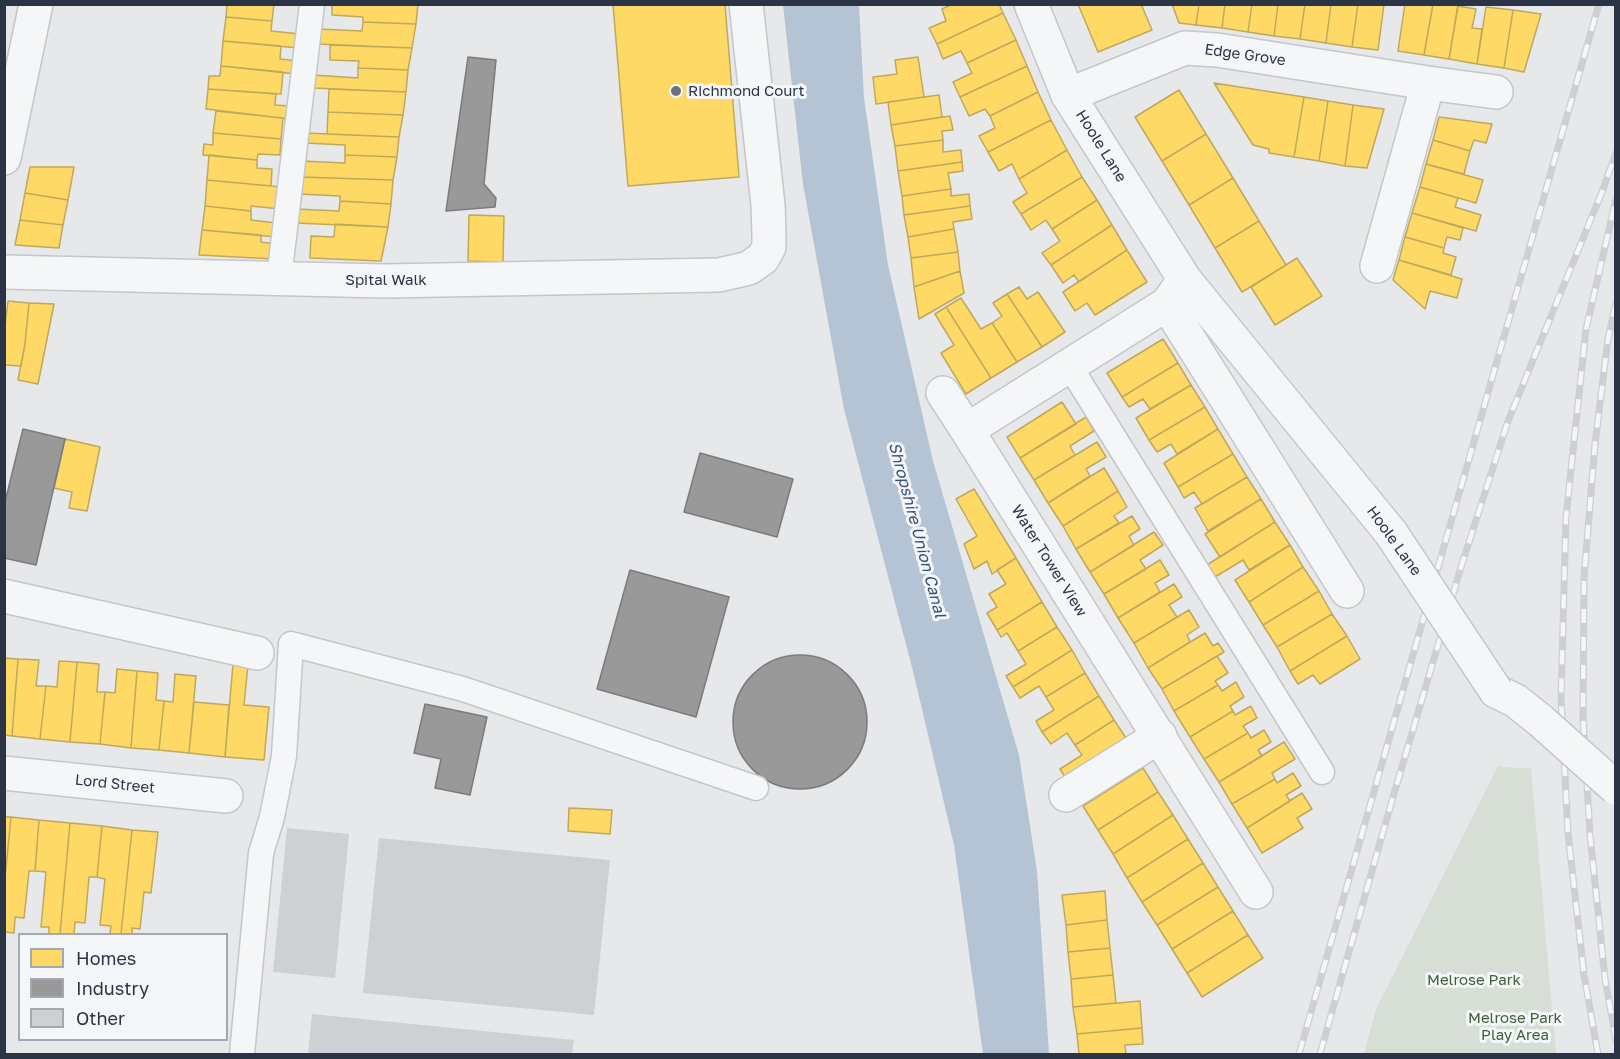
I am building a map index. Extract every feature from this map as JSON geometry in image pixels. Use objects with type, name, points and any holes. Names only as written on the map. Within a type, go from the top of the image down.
[{"type":"street","points":[[4,158],[36,4]]},
{"type":"street","name":"Spital Walk","points":[[4,272],[384,281],[719,275],[749,268],[763,258],[769,247],[768,205],[746,4]]},
{"type":"street","name":"Hoole Lane","points":[[1031,4],[1068,94],[1176,292],[1347,591]]},
{"type":"street","name":"Edge Grove","points":[[1068,94],[1185,48],[1217,50],[1496,92]]},
{"type":"street","points":[[1377,266],[1428,83]]},
{"type":"street","points":[[967,430],[1069,365],[1176,292]]},
{"type":"street","name":"Hoole Lane","points":[[1176,292],[1391,532],[1496,691],[1516,701],[1541,721],[1616,788]]},
{"type":"street","name":"Water Tower View","points":[[943,393],[1256,892]]},
{"type":"street","points":[[4,596],[257,653]]},
{"type":"street","points":[[1066,795],[1160,736]]},
{"type":"street","name":"Lord Street","points":[[4,773],[226,796]]},
{"type":"lane","points":[[279,278],[312,4]]},
{"type":"lane","points":[[1069,365],[1322,772]]},
{"type":"lane","points":[[242,1054],[261,852],[272,817],[284,756],[291,644],[463,689],[756,788]]},
{"type":"green space","name":"Melrose Park","points":[[1498,766],[1531,768],[1556,1054],[1364,1054],[1376,1009]]},
{"type":"water","name":"Shropshire Union Canal","points":[[783,5],[859,5],[864,98],[888,265],[933,461],[1019,755],[1037,871],[1049,1054],[983,1054],[954,845],[913,671],[844,409],[803,184]]},
{"type":"building: Homes","points":[[227,4],[274,4],[272,21],[226,17]]},
{"type":"building: Homes","points":[[332,4],[418,4],[416,24],[363,22],[363,17],[332,15]]},
{"type":"building: Homes","name":"Richmond Court","points":[[613,4],[725,4],[739,177],[628,186]]},
{"type":"building: Homes","points":[[953,4],[999,4],[1003,13],[937,44],[929,28],[946,21],[942,9]]},
{"type":"building: Homes","points":[[1078,4],[1141,4],[1152,30],[1098,52]]},
{"type":"building: Homes","points":[[1172,4],[1199,4],[1196,25],[1179,23]]},
{"type":"building: Homes","points":[[1199,4],[1225,4],[1222,28],[1196,25]]},
{"type":"building: Homes","points":[[1225,4],[1252,4],[1248,32],[1222,28]]},
{"type":"building: Homes","points":[[1252,4],[1278,4],[1274,36],[1248,32]]},
{"type":"building: Homes","points":[[1278,4],[1305,4],[1300,39],[1274,36]]},
{"type":"building: Homes","points":[[1305,4],[1331,4],[1326,43],[1300,39]]},
{"type":"building: Homes","points":[[1331,4],[1358,4],[1352,47],[1326,43]]},
{"type":"building: Homes","points":[[1358,4],[1384,4],[1378,50],[1352,47]]},
{"type":"building: Homes","points":[[1405,4],[1433,4],[1424,55],[1398,51]]},
{"type":"building: Homes","points":[[1433,4],[1458,4],[1449,59],[1424,55]]},
{"type":"building: Homes","points":[[1458,6],[1476,9],[1472,28],[1482,29],[1477,64],[1449,59]]},
{"type":"building: Homes","points":[[1486,7],[1513,10],[1504,68],[1477,64]]},
{"type":"building: Homes","points":[[1513,10],[1541,14],[1524,72],[1504,68]]},
{"type":"building: Homes","points":[[1003,13],[1016,40],[967,63],[961,51],[943,59],[937,44]]},
{"type":"building: Homes","points":[[226,17],[272,21],[271,31],[300,34],[298,48],[223,41]]},
{"type":"building: Homes","points":[[363,22],[416,24],[412,48],[318,44],[318,29],[362,31]]},
{"type":"building: Homes","points":[[1016,40],[1027,66],[960,97],[953,82],[972,73],[967,63]]},
{"type":"building: Homes","points":[[223,41],[281,46],[280,59],[297,61],[296,74],[221,66]]},
{"type":"building: Homes","points":[[330,45],[412,48],[408,70],[358,68],[359,61],[330,60]]},
{"type":"building: Homes","points":[[918,57],[924,97],[876,104],[873,77],[897,74],[895,60]]},
{"type":"building: Homes","points":[[221,66],[283,72],[281,94],[208,89],[209,76],[220,76]]},
{"type":"building: Homes","points":[[1027,66],[1038,92],[990,116],[985,109],[969,116],[960,97]]},
{"type":"building: Homes","points":[[358,68],[408,70],[406,92],[313,88],[313,75],[358,78]]},
{"type":"building: Homes","points":[[1214,83],[1304,97],[1294,157],[1269,153],[1269,149],[1253,145]]},
{"type":"building: Homes","points":[[208,89],[276,94],[275,105],[291,106],[290,119],[206,109]]},
{"type":"building: Homes","points":[[329,89],[406,92],[403,115],[328,112]]},
{"type":"building: Homes","points":[[1179,90],[1206,134],[1162,161],[1135,117]]},
{"type":"building: Homes","points":[[1038,92],[1051,120],[988,152],[979,136],[995,128],[990,116]]},
{"type":"building: Homes","points":[[939,95],[942,117],[891,125],[888,102]]},
{"type":"building: Homes","points":[[1304,97],[1328,101],[1319,161],[1294,157]]},
{"type":"building: Homes","points":[[1328,101],[1353,105],[1345,166],[1319,161]]},
{"type":"building: Homes","points":[[1353,105],[1384,109],[1367,168],[1345,166]]},
{"type":"building: Homes","points":[[216,111],[283,118],[281,139],[213,133]]},
{"type":"building: Homes","points":[[328,112],[403,115],[399,137],[327,134]]},
{"type":"building: Homes","points":[[950,116],[953,130],[942,131],[943,140],[895,146],[891,125]]},
{"type":"building: Homes","points":[[1439,117],[1492,124],[1486,143],[1474,140],[1470,151],[1433,140]]},
{"type":"building: Homes","points":[[1051,120],[1067,150],[1019,179],[1012,164],[999,171],[988,152]]},
{"type":"building: Homes","points":[[213,133],[281,139],[280,155],[258,154],[257,160],[203,155],[204,144],[213,145]]},
{"type":"building: Homes","points":[[305,133],[399,137],[397,157],[345,155],[345,145],[305,143]]},
{"type":"building: Homes","points":[[1206,134],[1233,178],[1189,205],[1162,161]]},
{"type":"building: Homes","points":[[943,140],[943,152],[961,150],[962,162],[898,171],[895,146]]},
{"type":"building: Homes","points":[[1433,140],[1470,151],[1464,174],[1426,164]]},
{"type":"building: Homes","points":[[1067,150],[1082,177],[1021,214],[1013,202],[1027,193],[1019,179]]},
{"type":"building: Homes","points":[[209,155],[257,160],[257,168],[272,169],[271,186],[207,180]]},
{"type":"building: Homes","points":[[345,155],[397,157],[393,180],[300,177],[301,161],[345,163]]},
{"type":"building: Homes","points":[[962,162],[963,171],[948,173],[951,189],[902,196],[898,171]]},
{"type":"building: Homes","points":[[1426,164],[1483,180],[1476,203],[1420,187]]},
{"type":"building: Homes","points":[[30,167],[74,167],[68,200],[25,193]]},
{"type":"building: Homes","points":[[300,177],[393,180],[391,204],[340,201],[340,196],[300,194]]},
{"type":"building: Homes","points":[[1082,177],[1097,200],[1052,229],[1046,220],[1031,230],[1021,214]]},
{"type":"building: Homes","points":[[1233,178],[1259,221],[1215,248],[1189,205]]},
{"type":"building: Homes","points":[[207,180],[282,187],[280,209],[251,206],[251,211],[205,206]]},
{"type":"building: Homes","points":[[1420,187],[1458,198],[1455,207],[1481,215],[1476,231],[1412,213]]},
{"type":"building: Homes","points":[[951,189],[951,196],[969,194],[970,206],[904,215],[902,196]]},
{"type":"building: Homes","points":[[25,193],[68,200],[63,225],[20,220]]},
{"type":"building: Homes","points":[[1097,200],[1112,225],[1051,265],[1042,253],[1060,241],[1052,229]]},
{"type":"building: Homes","points":[[340,201],[391,204],[388,227],[295,223],[295,209],[339,211]]},
{"type":"building: Homes","points":[[205,206],[251,211],[251,220],[277,223],[276,237],[202,230]]},
{"type":"building: Homes","points":[[970,206],[972,219],[953,222],[954,229],[908,237],[904,215]]},
{"type":"building: Homes","points":[[1412,213],[1463,228],[1460,240],[1447,237],[1444,248],[1405,237]]},
{"type":"building: Homes","points":[[469,215],[504,216],[503,262],[468,261]]},
{"type":"building: Homes","points":[[20,220],[63,225],[59,248],[15,245]]},
{"type":"building: Homes","points":[[1259,221],[1286,265],[1242,292],[1215,248]]},
{"type":"building: Homes","points":[[335,224],[388,227],[381,261],[310,258],[311,236],[334,237]]},
{"type":"building: Homes","points":[[1112,225],[1127,250],[1079,282],[1074,275],[1063,283],[1051,265]]},
{"type":"building: Homes","points":[[954,229],[958,252],[911,258],[908,237]]},
{"type":"building: Homes","points":[[202,230],[261,235],[261,242],[275,244],[274,259],[199,255]]},
{"type":"building: Homes","points":[[1405,237],[1444,248],[1443,253],[1456,257],[1451,275],[1399,260]]},
{"type":"building: Homes","points":[[1127,250],[1147,282],[1095,315],[1087,303],[1075,311],[1063,292]]},
{"type":"building: Homes","points":[[958,252],[960,271],[914,287],[911,258]]},
{"type":"building: Homes","points":[[1297,258],[1322,296],[1275,325],[1251,287]]},
{"type":"building: Homes","points":[[1399,260],[1462,279],[1457,298],[1430,291],[1425,309],[1393,280]]},
{"type":"building: Homes","points":[[960,271],[964,293],[919,319],[914,287]]},
{"type":"building: Homes","points":[[1019,287],[1027,299],[1038,292],[1065,332],[1042,347],[1007,294]]},
{"type":"building: Homes","points":[[1007,294],[1042,347],[1017,362],[992,323],[1002,316],[993,303]]},
{"type":"building: Homes","points":[[961,298],[981,329],[992,323],[1017,362],[991,378],[946,307]]},
{"type":"building: Homes","points":[[8,301],[29,303],[21,366],[4,365],[4,334]]},
{"type":"building: Homes","points":[[29,303],[54,304],[38,384],[18,380],[25,344]]},
{"type":"building: Homes","points":[[946,307],[991,378],[966,394],[941,353],[954,345],[935,314]]},
{"type":"building: Homes","points":[[1163,339],[1178,363],[1122,397],[1107,373]]},
{"type":"building: Homes","points":[[1178,363],[1191,385],[1150,409],[1143,399],[1129,407],[1122,397]]},
{"type":"building: Homes","points":[[1191,385],[1205,407],[1149,440],[1136,418]]},
{"type":"building: Homes","points":[[1062,402],[1076,424],[1020,458],[1007,437]]},
{"type":"building: Homes","points":[[1205,407],[1218,429],[1177,454],[1171,444],[1157,452],[1149,440]]},
{"type":"building: Homes","points":[[1086,417],[1094,431],[1070,446],[1075,455],[1034,480],[1020,458]]},
{"type":"building: Homes","points":[[1218,429],[1233,454],[1178,487],[1164,463]]},
{"type":"building: Homes","points":[[65,439],[100,447],[87,511],[69,508],[72,492],[54,488]]},
{"type":"building: Homes","points":[[1097,442],[1106,457],[1086,469],[1090,476],[1048,503],[1034,480]]},
{"type":"building: Homes","points":[[1233,454],[1247,477],[1202,504],[1194,492],[1184,498],[1178,487]]},
{"type":"building: Homes","points":[[1104,468],[1118,491],[1063,526],[1048,503]]},
{"type":"building: Homes","points":[[1247,477],[1261,499],[1208,531],[1195,508]]},
{"type":"building: Homes","points":[[974,489],[1016,558],[992,574],[987,561],[974,569],[964,544],[977,536],[956,499]]},
{"type":"building: Homes","points":[[1118,491],[1127,507],[1114,516],[1119,523],[1076,549],[1063,526]]},
{"type":"building: Homes","points":[[1261,499],[1275,522],[1220,557],[1205,534]]},
{"type":"building: Homes","points":[[1132,516],[1140,529],[1129,536],[1134,545],[1090,572],[1076,549]]},
{"type":"building: Homes","points":[[1275,522],[1290,545],[1249,570],[1243,560],[1215,577],[1211,569],[1205,573],[1202,568]]},
{"type":"building: Homes","points":[[1154,532],[1163,545],[1140,560],[1146,569],[1104,594],[1090,572]]},
{"type":"building: Homes","points":[[1290,545],[1303,567],[1249,602],[1235,580]]},
{"type":"building: Homes","points":[[1016,558],[1042,602],[997,630],[987,613],[997,607],[989,594],[1006,584],[997,570]]},
{"type":"building: Homes","points":[[1160,560],[1169,575],[1155,583],[1160,592],[1118,618],[1104,594]]},
{"type":"building: Homes","points":[[1303,567],[1319,591],[1263,625],[1249,602]]},
{"type":"building: Homes","points":[[1174,584],[1182,597],[1169,605],[1177,617],[1134,643],[1118,618]]},
{"type":"building: Homes","points":[[1319,591],[1332,614],[1277,647],[1263,625]]},
{"type":"building: Homes","points":[[1042,602],[1057,627],[1018,651],[1007,633],[1001,637],[997,630]]},
{"type":"building: Homes","points":[[1189,610],[1199,627],[1187,635],[1190,642],[1148,668],[1134,643]]},
{"type":"building: Homes","points":[[1332,614],[1347,636],[1290,671],[1277,647]]},
{"type":"building: Homes","points":[[1057,627],[1072,650],[1013,687],[1006,676],[1026,664],[1018,651]]},
{"type":"building: Homes","points":[[1205,633],[1213,646],[1218,643],[1224,652],[1162,689],[1148,668]]},
{"type":"building: Homes","points":[[1347,636],[1360,659],[1320,684],[1313,675],[1298,684],[1290,671]]},
{"type":"building: Homes","points":[[1072,650],[1085,673],[1046,697],[1039,686],[1020,698],[1013,687]]},
{"type":"building: Homes","points":[[1217,656],[1228,673],[1215,681],[1218,685],[1174,711],[1162,689]]},
{"type":"building: Homes","points":[[4,658],[18,659],[12,736],[4,735]]},
{"type":"building: Homes","points":[[18,659],[39,660],[36,686],[46,686],[40,739],[12,736]]},
{"type":"building: Homes","points":[[59,661],[77,662],[70,742],[40,739],[46,686],[57,687]]},
{"type":"building: Homes","points":[[77,662],[99,664],[97,692],[105,692],[100,744],[70,742]]},
{"type":"building: Homes","points":[[233,664],[248,665],[244,705],[269,707],[264,760],[225,757]]},
{"type":"building: Homes","points":[[117,669],[137,671],[131,748],[100,744],[105,692],[115,693]]},
{"type":"building: Homes","points":[[137,671],[158,673],[156,700],[164,701],[159,750],[131,748]]},
{"type":"building: Homes","points":[[1085,673],[1099,696],[1042,732],[1036,721],[1054,710],[1046,697]]},
{"type":"building: Homes","points":[[175,674],[196,676],[189,753],[159,750],[164,701],[173,702]]},
{"type":"building: Homes","points":[[1236,682],[1244,697],[1230,706],[1233,711],[1190,737],[1174,711],[1218,685],[1222,691]]},
{"type":"building: Homes","points":[[1099,696],[1114,720],[1075,745],[1067,733],[1051,744],[1042,732]]},
{"type":"building: Homes","points":[[194,702],[229,705],[225,757],[189,753]]},
{"type":"building: Homes","points":[[1251,706],[1257,718],[1243,726],[1248,733],[1204,759],[1190,737],[1233,711],[1235,715]]},
{"type":"building: Homes","points":[[1114,720],[1128,741],[1067,780],[1060,769],[1082,755],[1075,745]]},
{"type":"building: Homes","points":[[1264,730],[1271,742],[1258,750],[1262,756],[1219,782],[1204,759],[1248,733],[1251,738]]},
{"type":"building: Homes","points":[[1284,742],[1295,759],[1272,773],[1275,779],[1232,804],[1219,782]]},
{"type":"building: Homes","points":[[1143,768],[1158,792],[1098,830],[1083,806]]},
{"type":"building: Homes","points":[[1293,773],[1301,786],[1286,795],[1290,801],[1247,828],[1232,804],[1275,779],[1277,783]]},
{"type":"building: Homes","points":[[1158,792],[1173,815],[1113,854],[1098,830]]},
{"type":"building: Homes","points":[[1302,793],[1312,809],[1297,818],[1303,828],[1262,853],[1247,828]]},
{"type":"building: Homes","points":[[569,808],[612,810],[610,834],[568,831]]},
{"type":"building: Homes","points":[[1173,815],[1188,839],[1127,878],[1113,854]]},
{"type":"building: Homes","points":[[4,817],[11,817],[4,888]]},
{"type":"building: Homes","points":[[11,817],[39,820],[35,871],[29,871],[24,918],[15,917],[14,933],[4,932],[4,888]]},
{"type":"building: Homes","points":[[39,820],[70,823],[60,933],[49,933],[49,927],[41,927],[46,872],[35,871]]},
{"type":"building: Homes","points":[[70,823],[102,826],[97,877],[89,877],[85,923],[75,922],[74,933],[60,933]]},
{"type":"building: Homes","points":[[102,826],[132,830],[121,933],[110,933],[111,926],[100,925],[105,879],[97,877]]},
{"type":"building: Homes","points":[[132,830],[158,832],[151,893],[144,892],[140,929],[132,928],[132,933],[121,933]]},
{"type":"building: Homes","points":[[1188,839],[1203,863],[1142,902],[1127,878]]},
{"type":"building: Homes","points":[[1203,863],[1218,887],[1157,925],[1142,902]]},
{"type":"building: Homes","points":[[1218,887],[1233,911],[1172,949],[1157,925]]},
{"type":"building: Homes","points":[[1105,891],[1107,920],[1066,925],[1062,895]]},
{"type":"building: Homes","points":[[1233,911],[1248,935],[1187,973],[1172,949]]},
{"type":"building: Homes","points":[[1107,920],[1110,948],[1068,952],[1066,925]]},
{"type":"building: Homes","points":[[1248,935],[1263,958],[1202,997],[1187,973]]},
{"type":"building: Homes","points":[[1110,948],[1113,975],[1071,979],[1068,952]]},
{"type":"building: Homes","points":[[1113,975],[1116,1003],[1073,1007],[1071,979]]},
{"type":"building: Homes","points":[[1140,1001],[1142,1028],[1077,1034],[1073,1007]]},
{"type":"building: Homes","points":[[1142,1028],[1143,1044],[1125,1045],[1126,1054],[1079,1054],[1077,1034]]},
{"type":"building: Industry","points":[[468,57],[496,60],[484,184],[496,198],[495,207],[446,211]]},
{"type":"building: Industry","points":[[23,429],[65,439],[36,565],[4,558],[4,506]]},
{"type":"building: Industry","points":[[700,453],[793,479],[777,537],[684,512]]},
{"type":"building: Industry","points":[[630,570],[729,597],[696,717],[597,689]]},
{"type":"building: Industry","points":[[800,655],[826,660],[847,675],[862,696],[867,722],[862,748],[847,769],[826,784],[800,789],[774,784],[753,769],[738,748],[733,722],[738,696],[753,675],[774,660]]},
{"type":"building: Industry","points":[[425,704],[487,717],[470,795],[435,788],[441,759],[414,753]]},
{"type":"building: Other","points":[[287,828],[349,834],[335,978],[273,972]]},
{"type":"building: Other","points":[[379,838],[610,860],[594,1015],[363,993]]},
{"type":"building: Other","points":[[312,1014],[574,1040],[572,1054],[308,1054]]},
{"type":"railway","points":[[1299,1054],[1599,4]]},
{"type":"railway","points":[[1320,1054],[1462,564],[1508,421],[1616,153]]},
{"type":"railway","points":[[1598,1054],[1584,975],[1568,833],[1561,699],[1566,517],[1586,329],[1616,199]]},
{"type":"railway","points":[[1616,303],[1608,339],[1595,444],[1584,578],[1583,717],[1590,835],[1605,979],[1616,1040]]},
{"type":"place","name":"Richmond Court","points":[[676,91]]},
{"type":"park label","name":"Melrose Park Play Area","points":[[1515,1026]]}]
